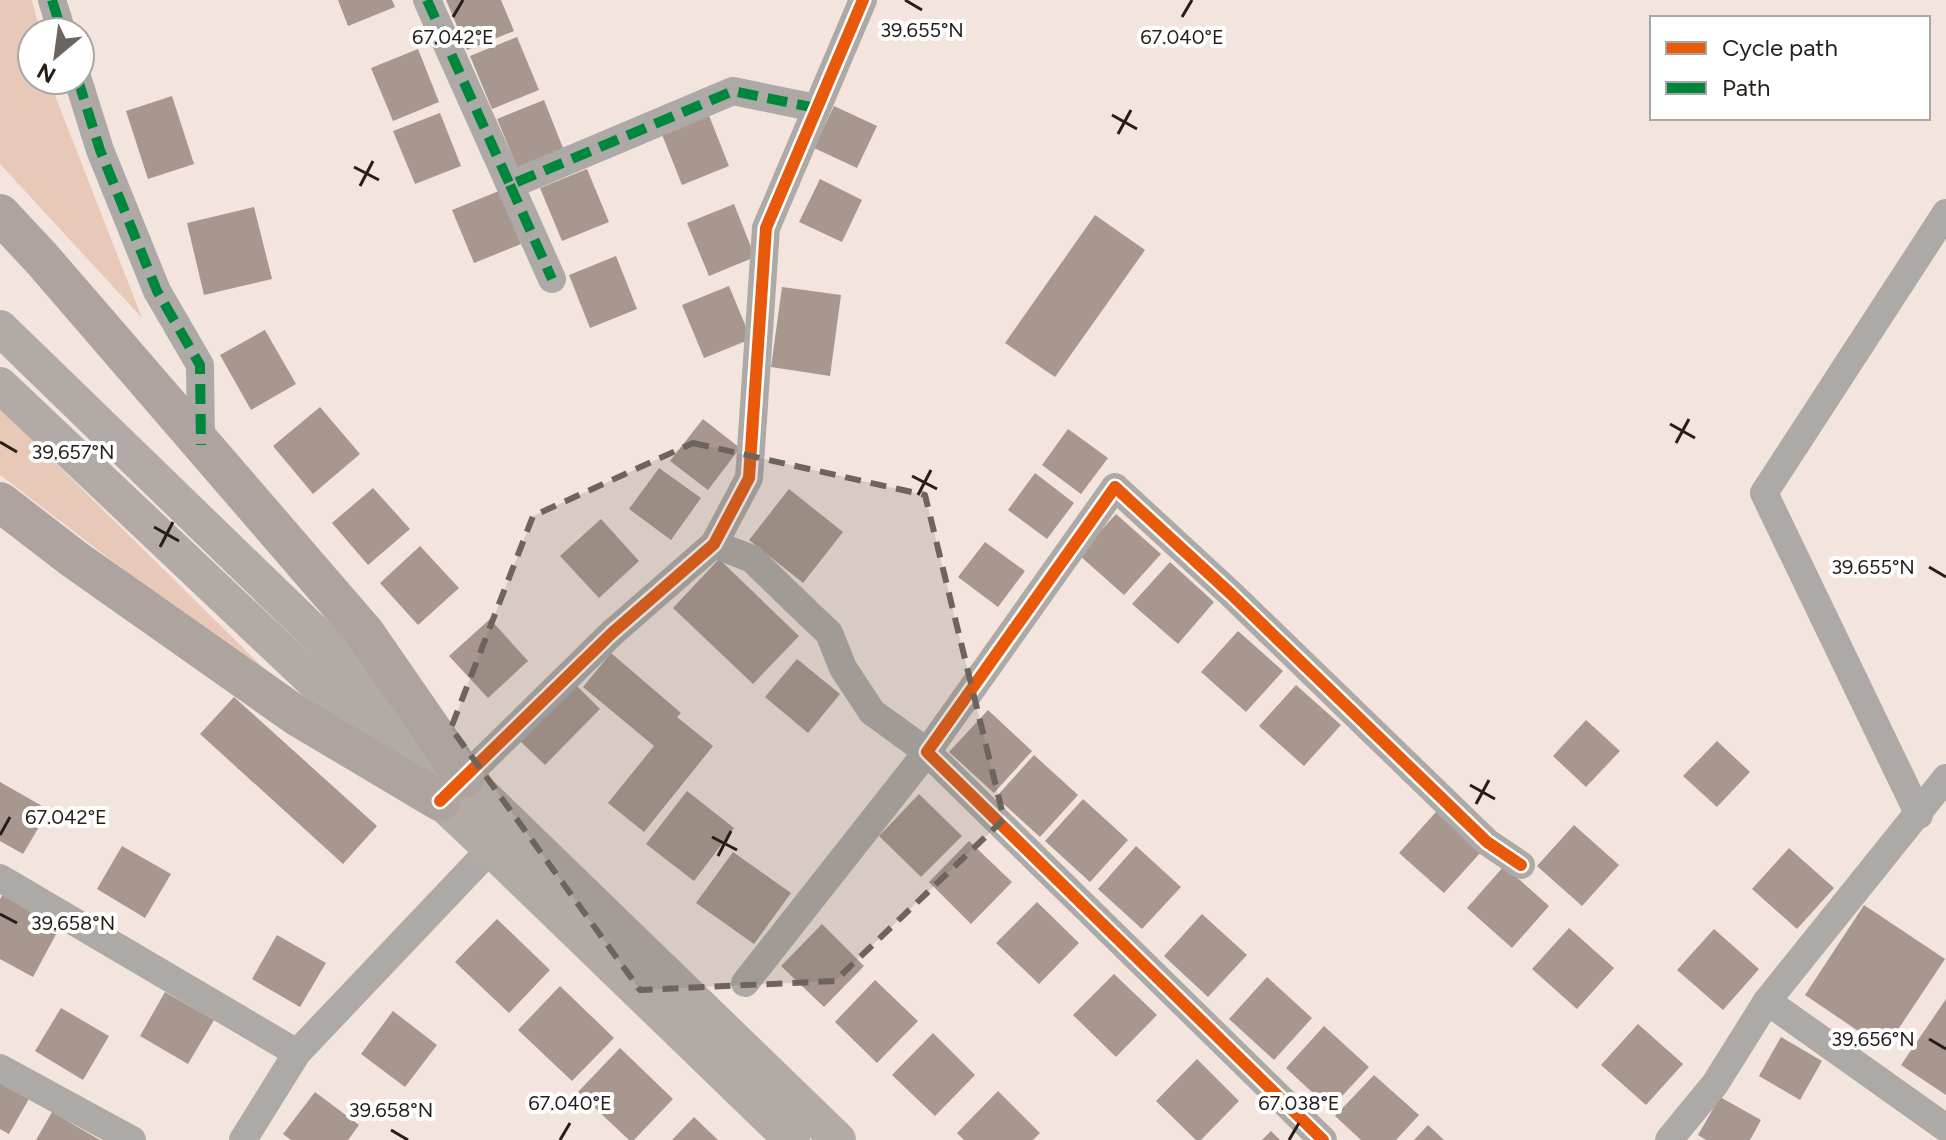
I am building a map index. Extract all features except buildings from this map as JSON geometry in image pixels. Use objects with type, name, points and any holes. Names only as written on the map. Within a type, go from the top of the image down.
[{"type":"highway","points":[[0,214],[364,632],[452,789]]},
{"type":"highway","points":[[0,502],[74,559],[297,716],[452,789]]},
{"type":"main road","points":[[0,328],[452,789]]},
{"type":"main road","points":[[0,385],[452,789],[838,1140]]},
{"type":"main road","points":[[503,837],[792,1140]]},
{"type":"street","points":[[427,0],[552,279]]},
{"type":"street","points":[[452,789],[612,633],[714,544],[749,478],[766,228],[863,0]]},
{"type":"street","points":[[510,185],[733,91],[816,108]]},
{"type":"street","points":[[83,96],[100,150],[157,291],[200,365],[201,445]]},
{"type":"street","points":[[1919,815],[1764,493],[1946,213]]},
{"type":"street","points":[[745,983],[927,752],[1115,487],[1231,594],[1487,842],[1521,865]]},
{"type":"street","points":[[714,544],[752,559],[829,633],[843,668],[872,712],[927,752],[1323,1140]]},
{"type":"street","points":[[1669,1140],[1715,1084],[1767,1001],[1946,778]]},
{"type":"street","points":[[243,1140],[297,1053],[503,837]]},
{"type":"street","points":[[0,878],[297,1053]]},
{"type":"street","points":[[1767,1001],[1946,1128]]},
{"type":"street","points":[[0,1068],[132,1140]]},
{"type":"highlighted area","points":[[693,443],[925,495],[1004,819],[835,981],[640,990],[451,728],[533,516]]},
{"type":"shaded area","points":[[0,0],[32,0],[36,16],[16,16],[16,96],[56,96],[142,318],[0,164]]},
{"type":"shaded area","points":[[0,408],[302,706],[0,475]]},
{"type":"marked path","points":[[52,0],[57,16]]},
{"type":"marked path","points":[[427,0],[510,185],[733,91],[816,108]]},
{"type":"marked path","points":[[83,96],[100,150],[157,291],[200,365],[201,445]]},
{"type":"marked path","points":[[510,185],[552,279]]},
{"type":"cycle path","points":[[440,801],[612,633],[714,544],[749,478],[766,228],[863,0]]},
{"type":"cycle path","points":[[1323,1140],[927,752],[1115,487],[1231,594],[1487,842],[1521,865]]}]
